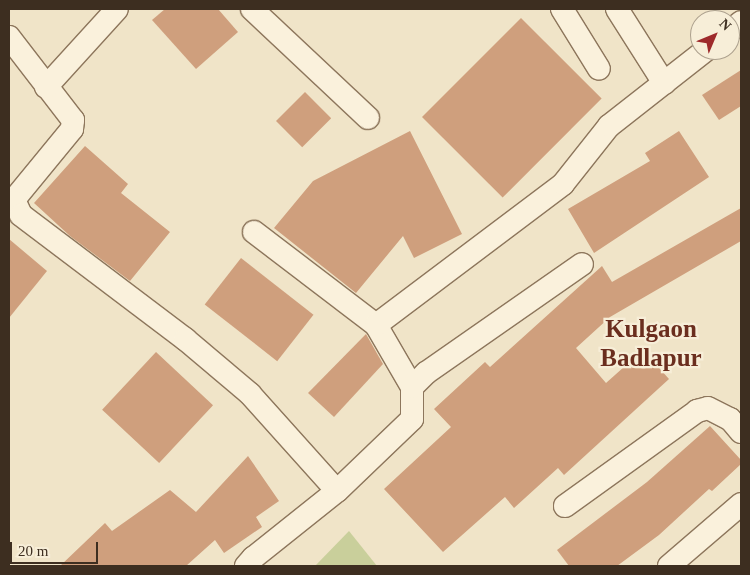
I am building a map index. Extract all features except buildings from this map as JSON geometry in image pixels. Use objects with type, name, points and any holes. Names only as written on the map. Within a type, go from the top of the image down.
[{"type":"street","points":[[46,87],[117,9]]},
{"type":"street","points":[[252,9],[368,118]]},
{"type":"street","points":[[562,9],[599,69]]},
{"type":"street","points":[[617,9],[664,83]]},
{"type":"street","points":[[9,37],[46,87],[70,115],[74,124],[17,196],[15,202],[20,215],[185,339],[250,394],[337,491]]},
{"type":"street","points":[[376,325],[563,184],[609,126],[693,60]]},
{"type":"street","points":[[246,566],[337,491],[412,419],[412,387],[376,325],[254,232]]},
{"type":"street","points":[[412,387],[426,373],[582,264]]},
{"type":"street","points":[[565,506],[697,411],[708,408],[730,419],[741,432]]},
{"type":"street","points":[[670,566],[741,504]]},
{"type":"green space","points":[[349,531],[377,566],[315,566]]},
{"type":"district","name":"Kulgaon Badlapur","points":[[651,344]]}]
